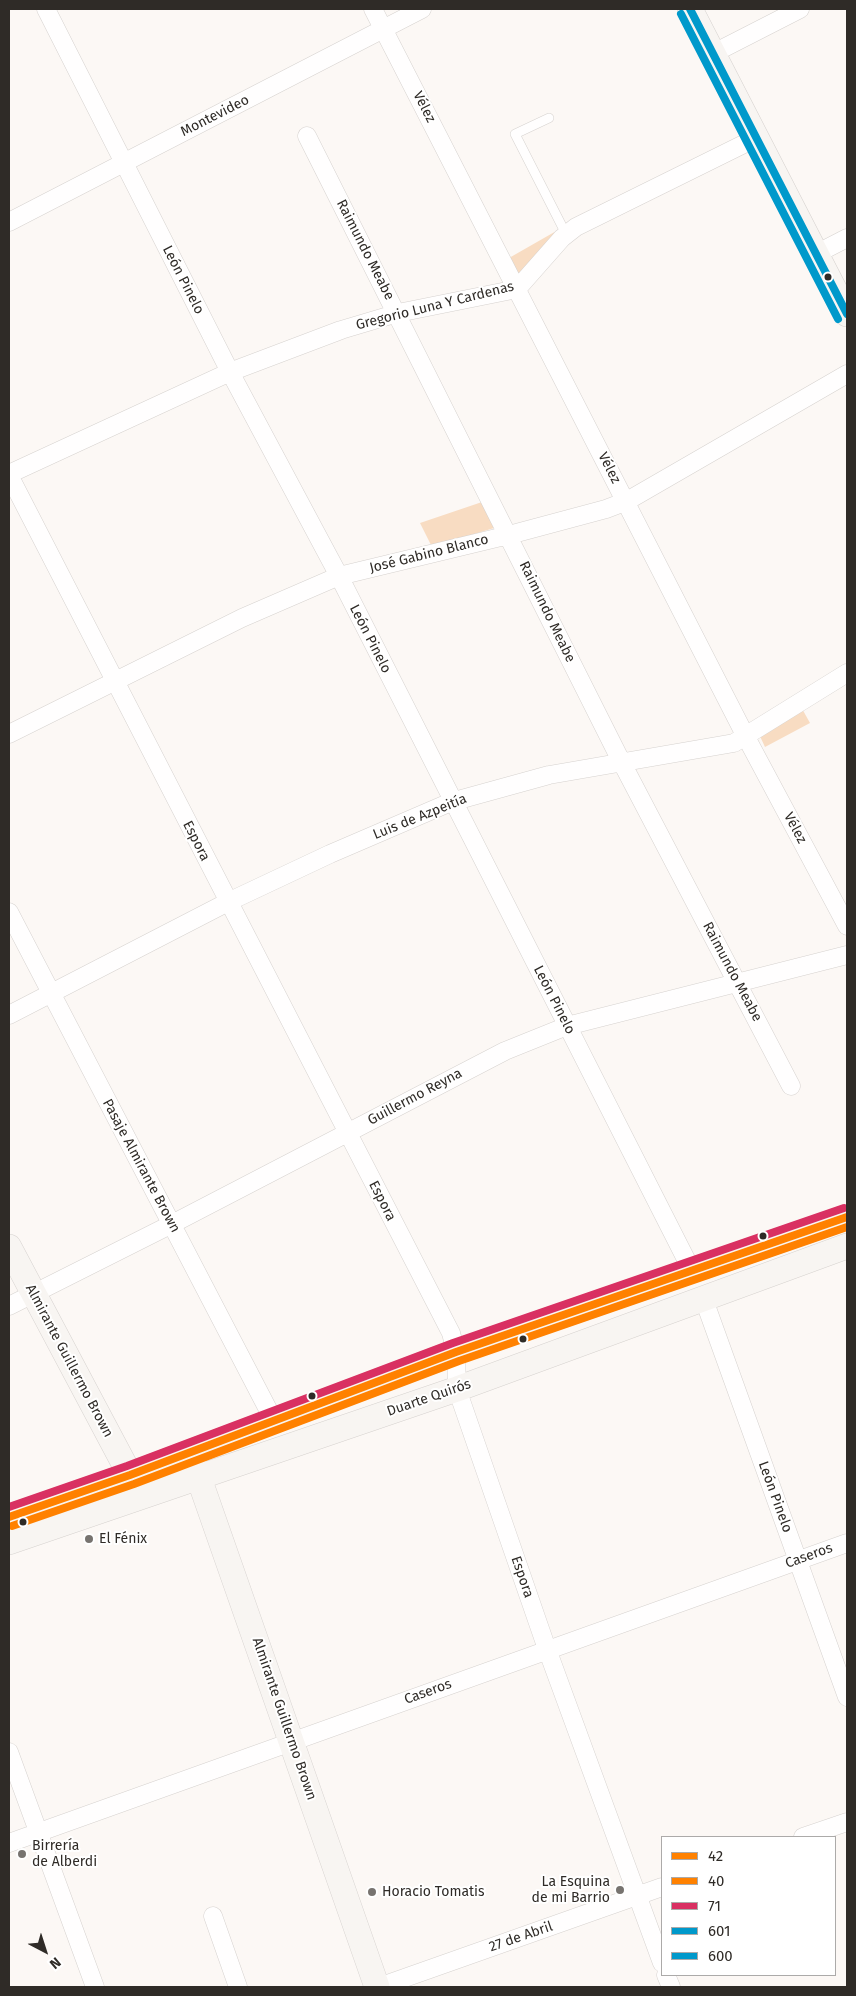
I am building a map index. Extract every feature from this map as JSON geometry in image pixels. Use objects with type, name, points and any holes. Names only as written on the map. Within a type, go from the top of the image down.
[{"type":"main road","points":[[690,9],[847,314]]},
{"type":"main road","points":[[9,1517],[130,1475],[274,1419],[456,1352],[847,1217]]},
{"type":"main road","name":"Duarte Quirós","points":[[9,1542],[458,1389],[703,1297],[847,1246]]},
{"type":"main road","name":"Almirante Guillermo Brown","points":[[9,1247],[130,1475]]},
{"type":"main road","name":"Almirante Guillermo Brown","points":[[189,1452],[293,1741],[378,1987]]},
{"type":"street","name":"León Pinelo","points":[[46,9],[230,372],[339,576],[452,802],[692,1271]]},
{"type":"street","name":"Vélez","points":[[374,9],[746,737],[847,926]]},
{"type":"street","name":"Montevideo","points":[[9,222],[422,9]]},
{"type":"street","points":[[712,54],[800,9]]},
{"type":"street","name":"Raimundo Meabe","points":[[307,136],[510,535],[621,761],[791,1086]]},
{"type":"street","name":"Gregorio Luna Y Cardenas","points":[[9,474],[230,372],[341,330],[398,313],[517,289],[566,234],[588,220],[756,138]]},
{"type":"street","points":[[816,254],[847,238]]},
{"type":"street","name":"José Gabino Blanco","points":[[9,734],[114,680],[242,618],[339,576],[510,535],[606,509],[627,501],[847,374]]},
{"type":"street","name":"Espora","points":[[9,474],[451,1333],[456,1352],[458,1389],[547,1649],[661,1960]]},
{"type":"street","name":"Luis de Azpeitía","points":[[9,1015],[228,902],[330,854],[452,802],[549,775],[727,744],[746,737],[847,672]]},
{"type":"street","name":"Pasaje Almirante Brown","points":[[9,912],[274,1419]]},
{"type":"street","name":"Guillermo Reyna","points":[[9,1306],[172,1224],[472,1066],[567,1026],[847,955]]},
{"type":"street","name":"León Pinelo","points":[[703,1297],[847,1697]]},
{"type":"street","name":"Caseros","points":[[9,1843],[847,1542]]},
{"type":"street","points":[[9,1752],[95,1987]]},
{"type":"street","points":[[806,1836],[847,1822]]},
{"type":"street","name":"27 de Abril","points":[[378,1987],[661,1887]]},
{"type":"street","points":[[213,1916],[238,1987]]},
{"type":"lane","points":[[549,118],[515,134],[566,234]]},
{"type":"shaded area","points":[[558,230],[559,234],[518,279],[509,258]]},
{"type":"shaded area","points":[[482,502],[494,528],[432,547],[420,523]]},
{"type":"shaded area","points":[[800,705],[810,723],[765,747],[758,732]]},
{"type":"transit line","name":"601","points":[[690,9],[847,314]]},
{"type":"transit line","name":"600","points":[[681,14],[838,319]]},
{"type":"transit line","name":"71","points":[[9,1507],[127,1466],[453,1343],[844,1208]]},
{"type":"transit line","name":"42","points":[[9,1517],[130,1475],[456,1352],[847,1217]]},
{"type":"transit line","name":"40","points":[[12,1526],[134,1484],[459,1361],[847,1227]]},
{"type":"place","name":"El Fénix","points":[[89,1539]]},
{"type":"place","name":"Birrería de Alberdi","points":[[22,1854]]},
{"type":"place","name":"La Esquina de mi Barrio","points":[[620,1890]]},
{"type":"place","name":"Horacio Tomatis","points":[[372,1892]]}]
